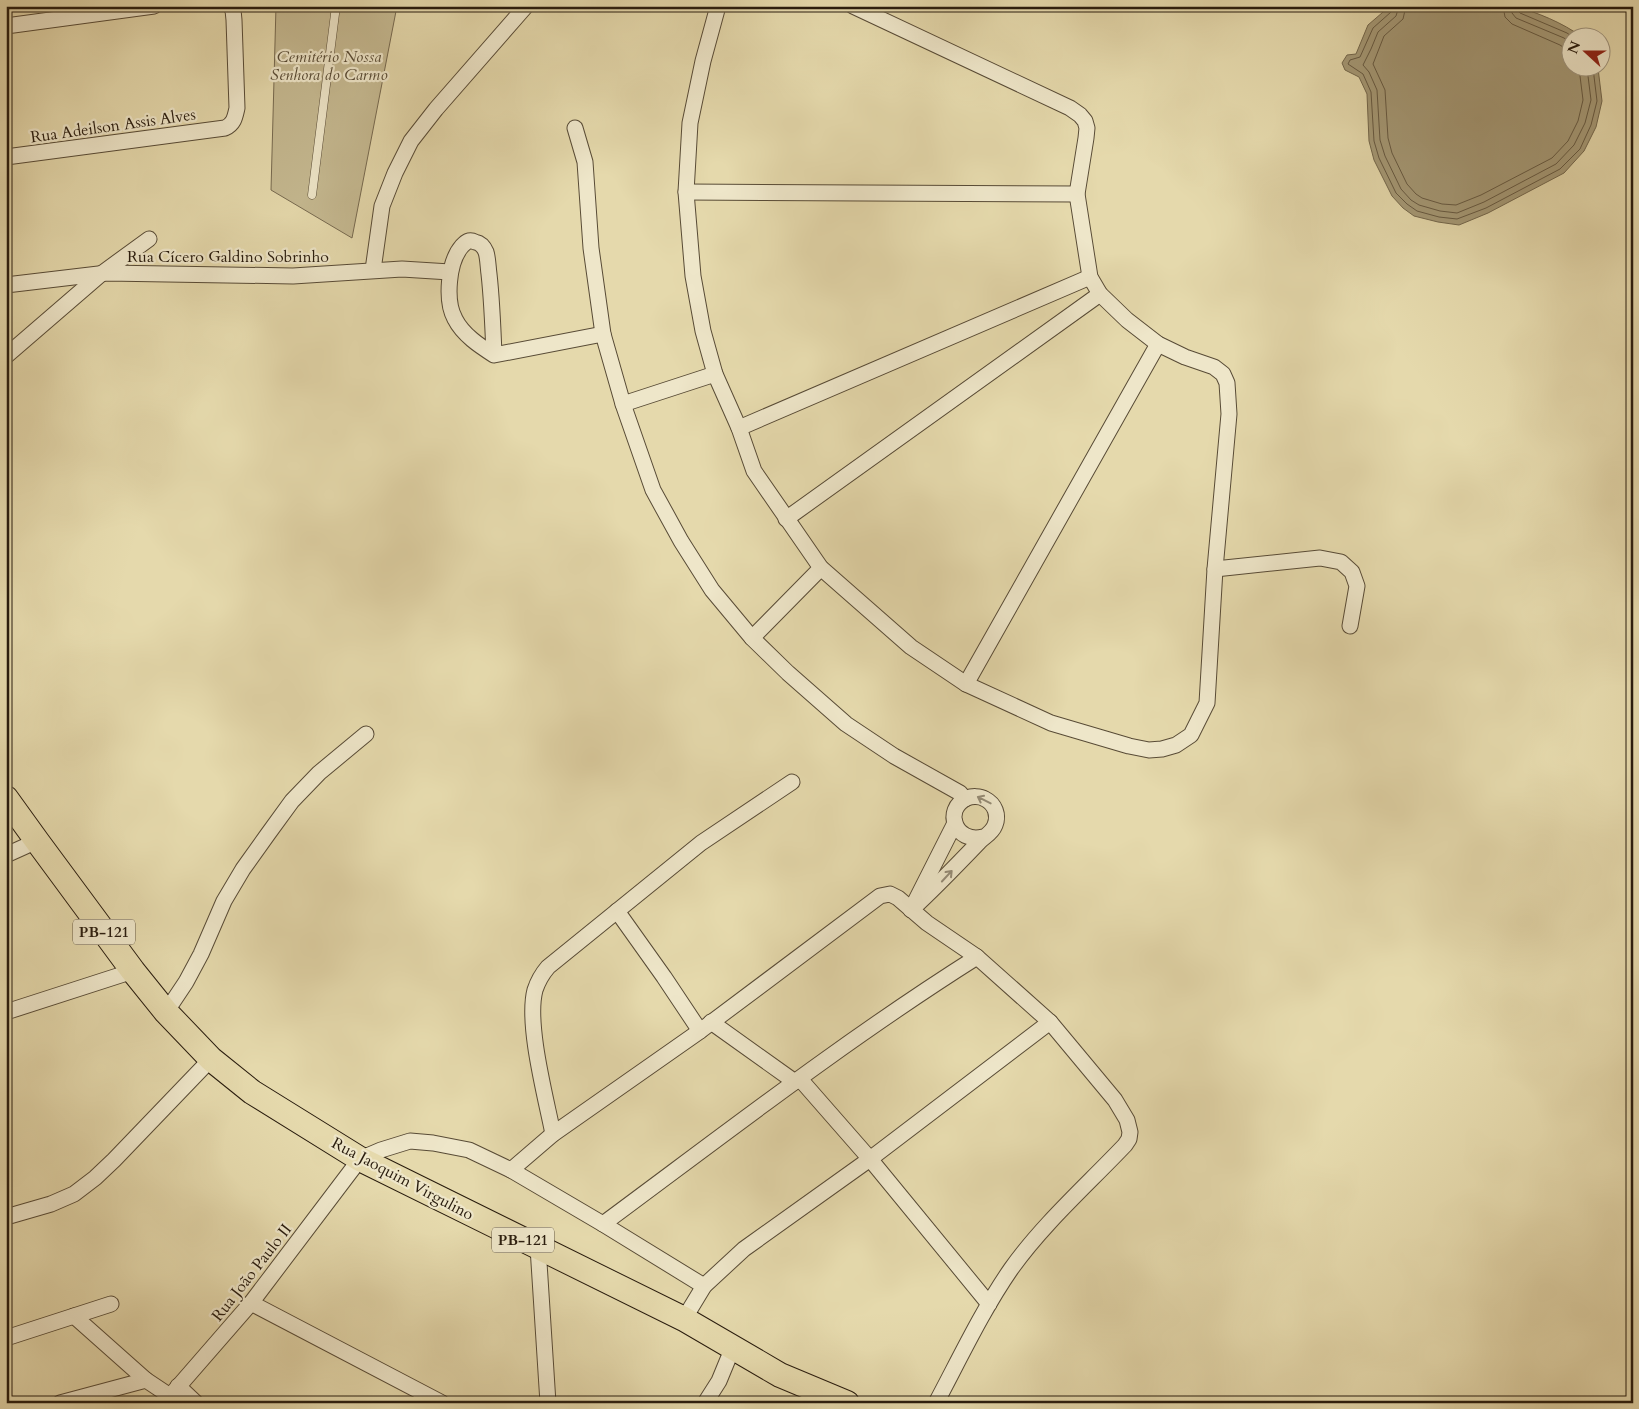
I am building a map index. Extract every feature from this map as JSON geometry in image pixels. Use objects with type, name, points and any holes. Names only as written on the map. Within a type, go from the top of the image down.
[{"type":"main road","name":"Rua Jaoquim Virgulino","points":[[6,798],[133,971],[166,1012],[210,1059],[252,1092],[360,1159],[684,1319],[780,1375],[847,1403]]},
{"type":"street","points":[[6,26],[154,6]]},
{"type":"street","name":"Rua Adeilson Assis Alves","points":[[6,157],[225,128],[233,122],[237,108],[234,20],[233,10],[230,6]]},
{"type":"street","points":[[373,270],[382,206],[395,173],[411,141],[436,109],[526,6]]},
{"type":"street","points":[[718,6],[702,61],[690,123],[686,192],[692,276],[703,331],[716,374],[739,428],[754,471],[821,568],[911,648],[966,684],[1052,723],[1129,746],[1149,750],[1176,745],[1190,735],[1207,703],[1215,569],[1229,414],[1227,383],[1223,374],[1214,367],[1185,357],[1158,344],[1127,320],[1100,294],[1090,277],[1077,194],[1086,138],[1085,121],[1080,115],[1070,108],[853,6]]},
{"type":"street","points":[[575,128],[585,162],[591,248],[603,334],[623,404],[653,490],[676,532],[712,590],[752,638],[788,673],[846,724],[894,756],[960,793],[965,799]]},
{"type":"street","points":[[686,192],[1077,194]]},
{"type":"street","points":[[6,356],[101,274],[149,239]]},
{"type":"street","points":[[494,354],[491,294],[486,251],[475,242],[467,242],[458,251],[450,272],[449,299],[454,319],[481,346],[494,354],[603,334]]},
{"type":"street","name":"Rua Cícero Galdino Sobrinho","points":[[6,285],[101,274],[293,276],[402,269],[450,272]]},
{"type":"street","points":[[739,428],[1090,277]]},
{"type":"street","points":[[786,519],[1100,294]]},
{"type":"street","points":[[966,684],[1158,344]]},
{"type":"street","points":[[623,404],[716,374]]},
{"type":"street","points":[[1215,569],[1320,558],[1341,562],[1352,572],[1357,586],[1350,626]]},
{"type":"street","points":[[752,638],[821,568]]},
{"type":"street","points":[[166,1012],[202,954],[224,901],[268,834],[292,801],[319,773],[366,734]]},
{"type":"street","points":[[553,1134],[535,1038],[533,1009],[539,978],[548,966],[701,843],[792,782]]},
{"type":"street","points":[[911,910],[936,887],[983,837],[993,830],[997,819],[991,803],[982,797],[976,796],[965,799],[956,809],[955,823],[959,831],[966,837],[974,839],[983,837]]},
{"type":"street","points":[[911,910],[955,823]]},
{"type":"street","points":[[6,855],[37,842]]},
{"type":"street","points":[[511,1170],[553,1134],[705,1027],[880,896],[890,894],[898,898],[927,923],[977,957],[1050,1022],[1115,1100],[1127,1120],[1130,1132],[1129,1140],[1125,1145],[1032,1243],[1012,1269],[989,1304],[936,1403]]},
{"type":"street","points":[[616,911],[664,977],[705,1027],[797,1081],[870,1159],[989,1304]]},
{"type":"street","points":[[603,1224],[797,1081],[929,987],[977,957]]},
{"type":"street","points":[[6,1012],[133,971]]},
{"type":"street","points":[[684,1319],[704,1286],[744,1249],[870,1159],[1050,1022]]},
{"type":"street","points":[[6,1217],[51,1204],[74,1194],[95,1178],[210,1059]]},
{"type":"street","points":[[360,1159],[410,1141],[469,1150],[511,1170],[704,1286]]},
{"type":"street","name":"Rua João Paulo II","points":[[171,1395],[251,1302],[360,1159]]},
{"type":"street","points":[[538,1247],[548,1403]]},
{"type":"street","points":[[251,1302],[442,1403]]},
{"type":"street","points":[[6,1338],[111,1304]]},
{"type":"street","points":[[74,1316],[146,1380],[171,1395],[196,1403]]},
{"type":"street","points":[[705,1403],[719,1380],[733,1347]]},
{"type":"street","points":[[60,1403],[146,1380]]},
{"type":"lane","points":[[312,195],[336,6]]},
{"type":"green space","name":"Cemitério Nossa Senhora do Carmo","points":[[276,6],[397,6],[352,238],[271,190]]},
{"type":"water","points":[[1390,6],[1513,6],[1549,18],[1567,27],[1568,28],[1562,28],[1562,78],[1599,78],[1602,101],[1596,127],[1584,151],[1564,173],[1488,213],[1459,225],[1414,216],[1392,196],[1374,160],[1369,141],[1367,94],[1359,77],[1345,70],[1342,63],[1347,55],[1356,54],[1368,25]]}]
